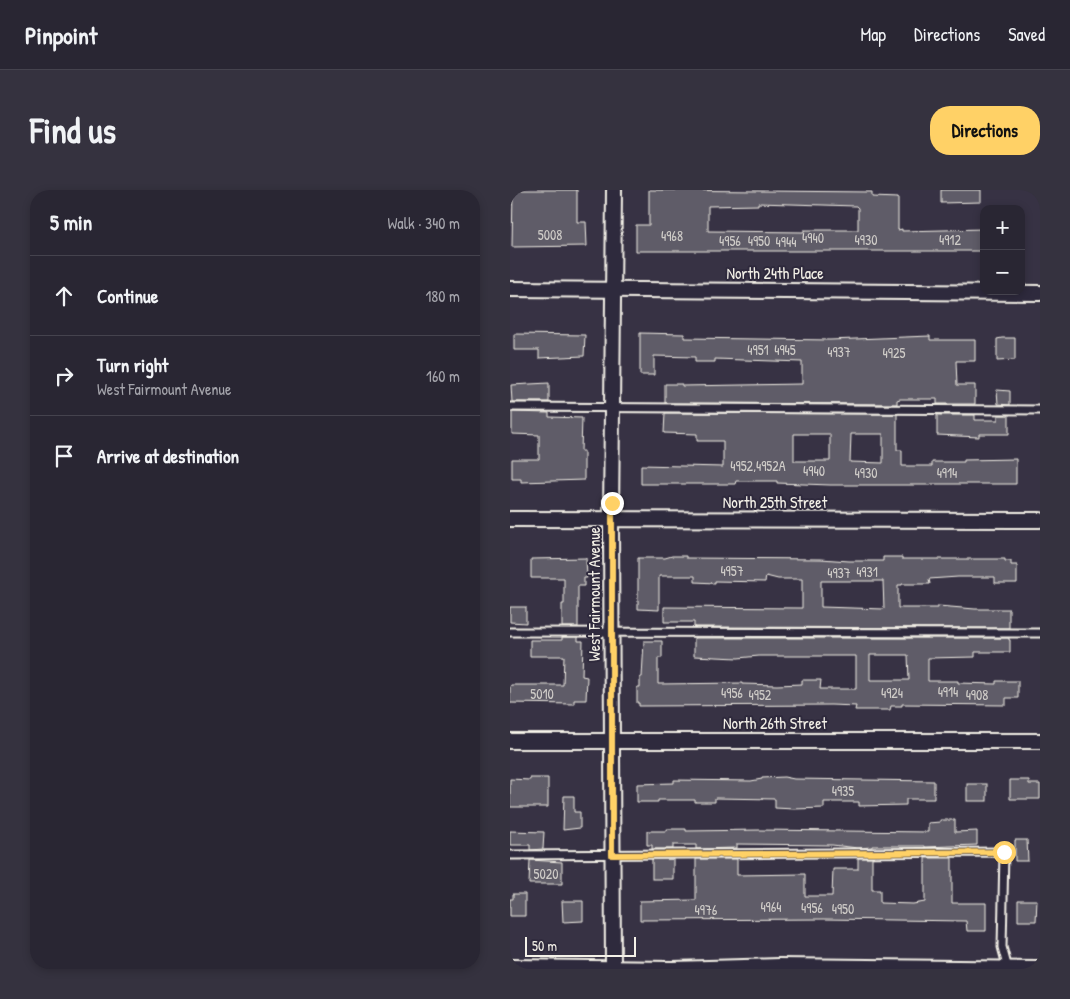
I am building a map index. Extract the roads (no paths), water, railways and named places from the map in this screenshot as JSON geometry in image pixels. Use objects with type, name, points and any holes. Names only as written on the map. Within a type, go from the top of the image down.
[{"type":"street","name":"West Fairmount Avenue","points":[[613,968],[611,519],[614,190]]},
{"type":"street","name":"North 24th Place","points":[[510,289],[1040,293]]},
{"type":"street","name":"North 25th Street","points":[[510,519],[1040,520]]},
{"type":"street","name":"North 26th Street","points":[[510,741],[1040,740]]},
{"type":"street","points":[[510,967],[1040,969]]},
{"type":"lane","points":[[510,407],[1040,410]]},
{"type":"lane","points":[[510,632],[1040,634]]},
{"type":"lane","points":[[510,855],[1004,852],[1002,947],[1008,969]]}]
